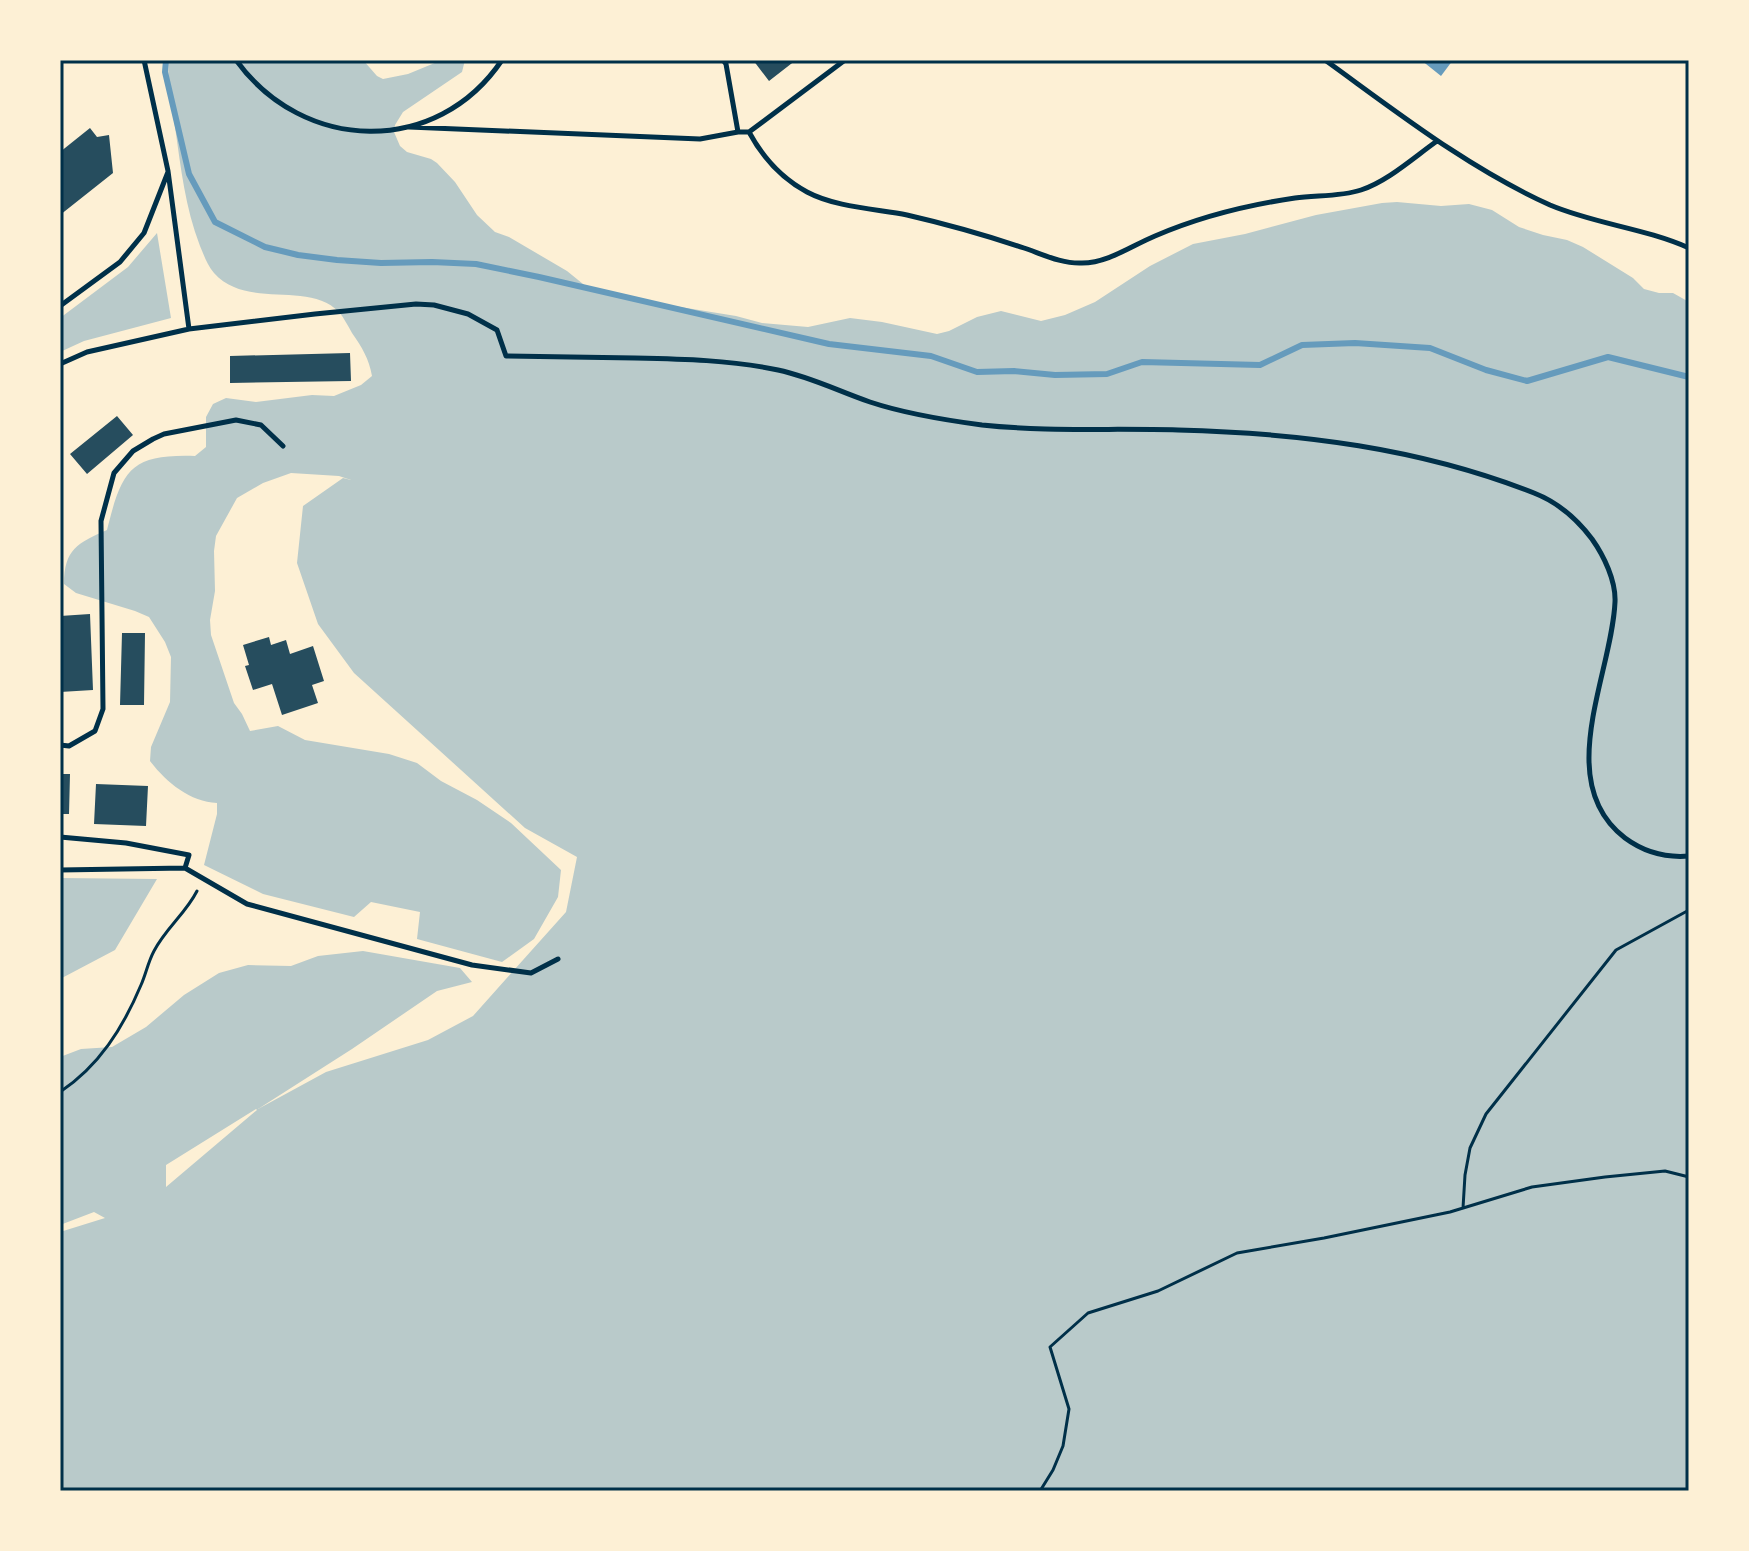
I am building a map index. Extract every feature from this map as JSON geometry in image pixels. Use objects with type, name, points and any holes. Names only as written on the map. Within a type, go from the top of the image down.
[{"type":"lane","points":[[144,60],[168,171],[189,329]]},
{"type":"lane","points":[[236,60],[258,87],[274,100],[309,120],[338,128],[368,132],[409,127],[700,139],[749,132],[845,60]]},
{"type":"lane","points":[[409,127],[465,100],[502,60]]},
{"type":"lane","points":[[723,60],[738,132]]},
{"type":"lane","points":[[1325,60],[1437,141],[1552,206],[1689,248]]},
{"type":"lane","points":[[749,132],[778,172],[801,189],[828,201],[950,226],[1061,261],[1084,263],[1110,257],[1154,236],[1221,213],[1296,198],[1360,191],[1383,179],[1437,141]]},
{"type":"lane","points":[[60,306],[120,262],[144,233],[168,171]]},
{"type":"lane","points":[[60,364],[87,352],[189,329],[328,312],[434,305],[468,314],[497,330],[506,356],[687,359],[750,365],[815,380],[872,403],[942,419],[1063,430],[1280,434],[1377,448],[1474,472],[1536,493],[1563,509],[1586,530],[1601,554],[1616,599],[1591,729],[1589,773],[1596,800],[1610,824],[1631,842],[1657,854],[1689,856]]},
{"type":"lane","points":[[60,745],[69,746],[95,731],[103,709],[101,521],[114,473],[143,444],[164,434],[236,420],[261,425],[283,446]]},
{"type":"lane","points":[[60,837],[126,843],[189,855],[185,868]]},
{"type":"lane","points":[[60,870],[185,868],[247,904],[472,965],[531,973],[558,959]]},
{"type":"path","points":[[60,1092],[87,1071],[116,1036],[155,950],[192,902],[201,878]]},
{"type":"path","points":[[1463,1208],[1470,1148],[1486,1114],[1616,950],[1689,910]]},
{"type":"path","points":[[1040,1491],[1063,1446],[1069,1409],[1050,1347],[1088,1313],[1158,1291],[1237,1253],[1463,1208],[1532,1187],[1665,1171],[1689,1177]]},
{"type":"shaded area","points":[[168,60],[363,60],[383,79],[408,74],[442,60],[465,60],[462,72],[403,112],[394,132],[400,146],[407,152],[437,163],[455,182],[477,215],[495,232],[567,271],[588,288],[762,323],[808,327],[850,318],[937,334],[977,317],[1001,311],[1041,321],[1095,302],[1150,266],[1193,244],[1316,215],[1397,202],[1441,206],[1469,204],[1492,210],[1519,227],[1583,247],[1633,278],[1644,289],[1673,293],[1689,302],[1689,1491],[60,1491],[60,1232],[105,1218],[94,1212],[60,1225],[60,1057],[81,1049],[112,1047],[146,1027],[184,995],[219,973],[248,965],[291,966],[318,956],[363,951],[460,968],[472,982],[437,991],[258,1109],[326,1072],[428,1040],[473,1016],[566,912],[577,857],[525,828],[354,673],[318,624],[297,563],[303,506],[343,478],[351,480],[339,476],[291,473],[263,483],[237,498],[216,536],[211,635],[234,703],[250,731],[278,726],[305,740],[389,754],[417,763],[511,823],[561,870],[558,897],[534,939],[502,962],[417,939],[420,912],[371,902],[354,917],[263,894],[204,865],[217,803],[197,799],[179,790],[150,761],[151,747],[170,702],[171,657],[149,617],[76,593],[64,584],[70,555],[88,539],[107,530],[118,493],[132,470],[156,458],[195,456],[206,447],[206,417],[213,404],[226,398],[256,402],[312,395],[334,396],[361,385],[372,376],[365,353],[344,319],[326,303],[295,295],[243,290],[228,284],[209,267],[187,202],[169,89]],"holes":[[[257,1110],[166,1187],[166,1165]]]},
{"type":"shaded area","points":[[157,233],[171,318],[84,341],[60,352],[60,318],[128,267]]},
{"type":"shaded area","points":[[60,878],[157,879],[115,950],[60,979]]},
{"type":"water","points":[[1421,60],[1453,60],[1441,76]]},
{"type":"building","points":[[753,60],[796,60],[769,81]]},
{"type":"building","points":[[90,128],[97,137],[109,135],[113,173],[60,215],[60,152]]},
{"type":"building","points":[[350,353],[351,381],[230,383],[230,356]]},
{"type":"building","points":[[117,416],[133,435],[87,474],[70,454]]},
{"type":"building","points":[[90,614],[93,690],[60,692],[60,616]]},
{"type":"building","points":[[122,633],[145,633],[144,705],[120,705]]},
{"type":"building","points":[[269,637],[271,645],[286,640],[290,654],[313,646],[324,681],[312,685],[318,703],[282,715],[272,684],[253,690],[245,666],[249,665],[243,645]]},
{"type":"building","points":[[60,774],[70,774],[69,814],[60,814]]},
{"type":"building","points":[[96,784],[148,786],[146,826],[94,824]]},
{"type":"waterway","points":[[166,60],[165,72],[189,174],[215,222],[265,247],[298,255],[381,263],[476,264],[829,344],[931,356],[977,372],[1107,374],[1142,362],[1260,365],[1302,345],[1355,343],[1430,348],[1486,370],[1527,381],[1608,357],[1689,377]]}]
